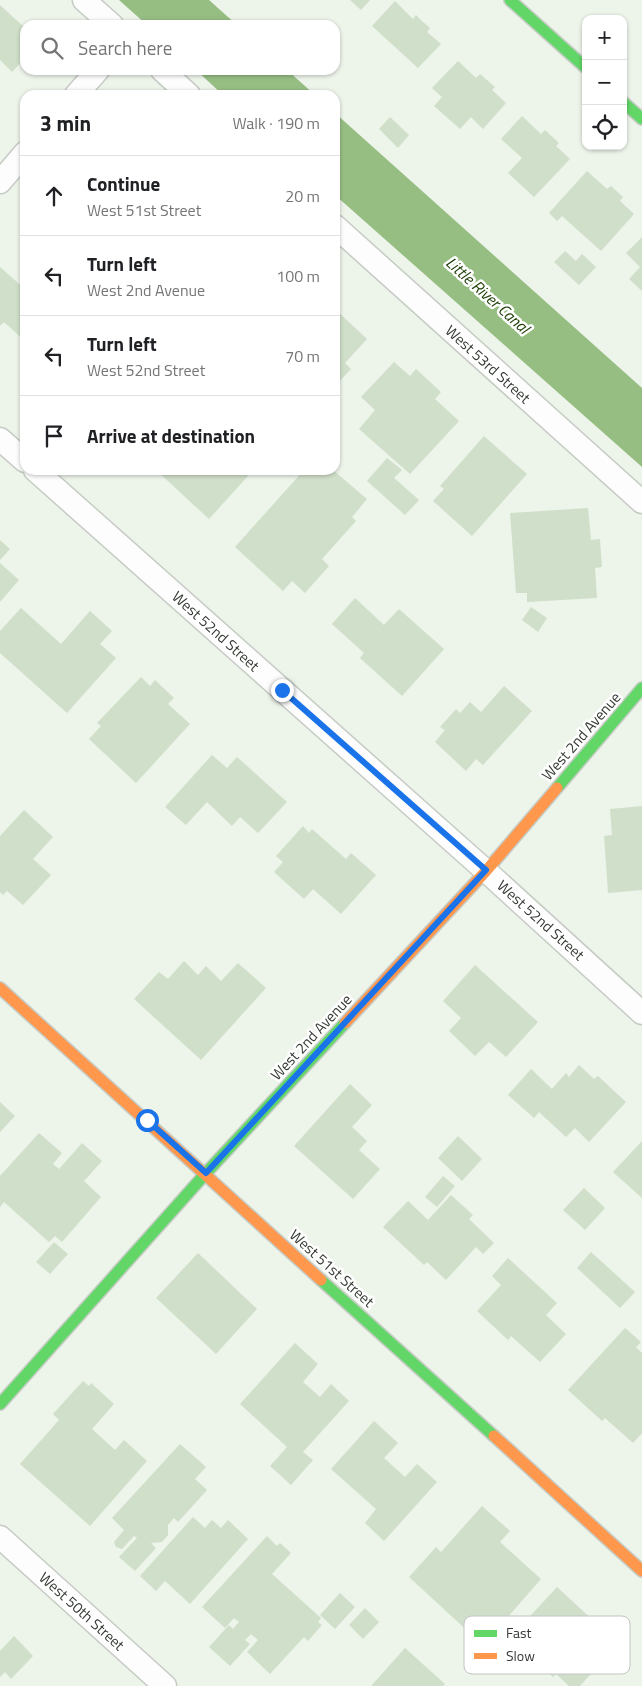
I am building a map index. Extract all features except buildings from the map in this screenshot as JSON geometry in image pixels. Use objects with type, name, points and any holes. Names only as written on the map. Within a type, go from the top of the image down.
[{"type":"street","points":[[84,0],[106,20]]},
{"type":"street","points":[[510,0],[582,64]]},
{"type":"street","points":[[80,90],[94,75]]},
{"type":"street","points":[[168,75],[184,90]]},
{"type":"street","points":[[626,105],[642,119]]},
{"type":"street","points":[[0,182],[20,159]]},
{"type":"street","name":"West 53rd Street","points":[[340,230],[642,502]]},
{"type":"street","points":[[0,439],[20,457]]},
{"type":"street","name":"West 52nd Street","points":[[41,475],[486,870],[642,1013]]},
{"type":"street","name":"West 2nd Avenue","points":[[0,1404],[206,1173],[486,870],[642,688]]},
{"type":"street","name":"West 51st Street","points":[[0,988],[206,1173],[642,1571]]},
{"type":"street","name":"West 50th Street","points":[[0,1537],[165,1686]]},
{"type":"water","points":[[119,0],[209,0],[231,20],[141,20]]},
{"type":"water","points":[[201,75],[293,75],[309,90],[218,90]]},
{"type":"water","name":"Little River Canal","points":[[340,117],[642,388],[642,467],[340,199]]},
{"type":"traffic: fast","points":[[510,0],[582,64]]},
{"type":"traffic: fast","points":[[626,105],[642,119]]},
{"type":"traffic: fast","points":[[557,788],[642,688]]},
{"type":"traffic: fast","points":[[0,1404],[206,1173],[345,1023]]},
{"type":"traffic: fast","points":[[321,1280],[494,1436]]},
{"type":"traffic: slow","points":[[345,1023],[486,871],[557,788]]},
{"type":"traffic: slow","points":[[0,988],[321,1280]]},
{"type":"traffic: slow","points":[[494,1436],[642,1571]]},
{"type":"route","points":[[147,1120],[206,1173],[486,870],[282,690]]}]
